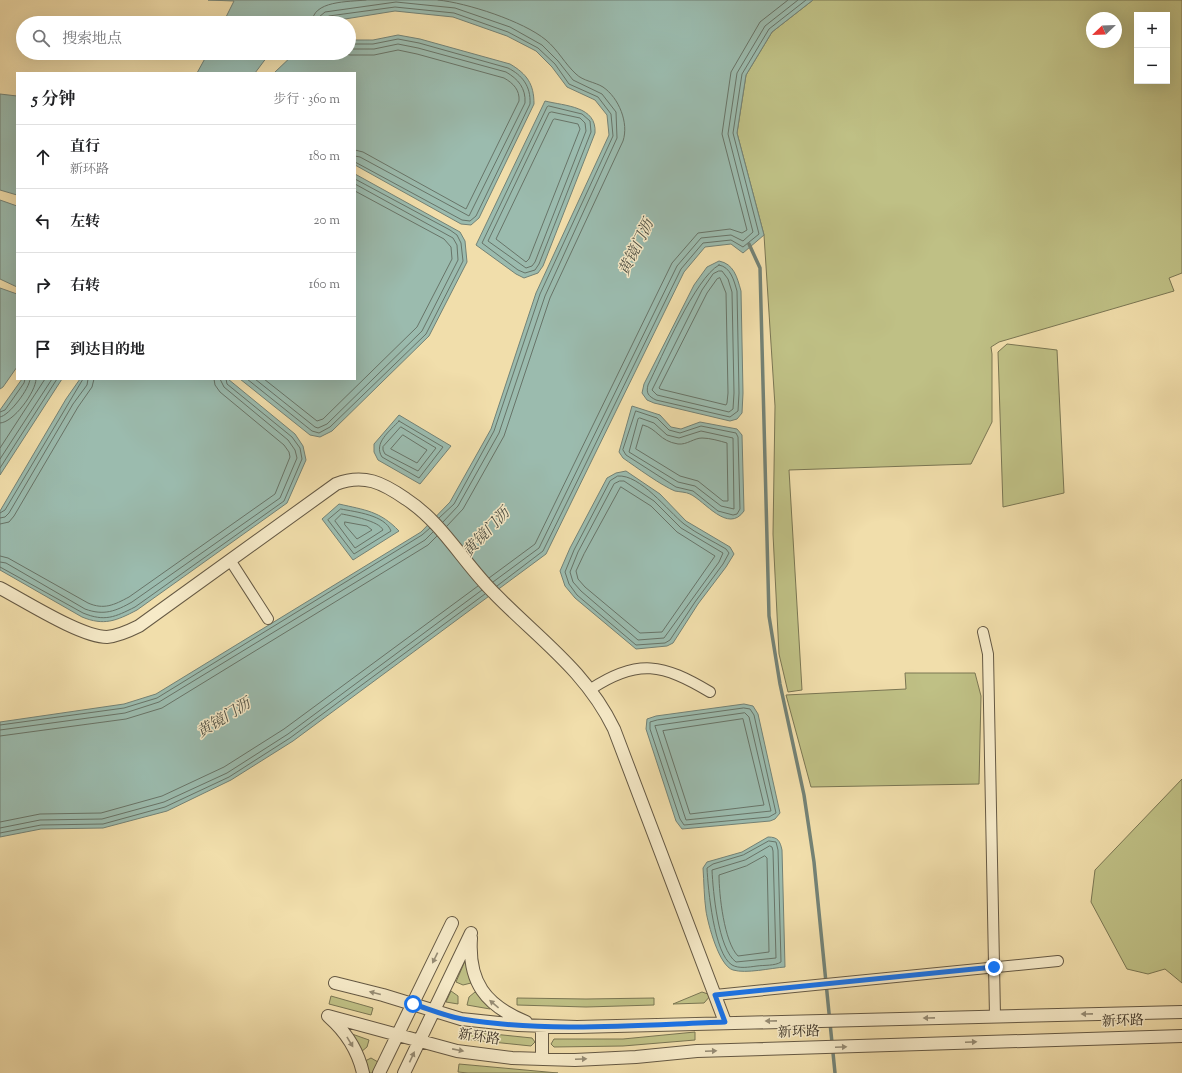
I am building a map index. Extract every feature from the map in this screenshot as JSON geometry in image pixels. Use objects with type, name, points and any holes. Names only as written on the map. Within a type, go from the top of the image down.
[{"type":"street","points":[[0,588],[74,627],[90,634],[107,637],[124,633],[139,626],[336,484],[350,479],[365,479],[378,483],[407,499],[431,519],[494,594],[560,654],[591,689],[604,708],[614,729],[725,1022]]},
{"type":"street","points":[[230,560],[268,619]]},
{"type":"street","points":[[983,632],[988,654],[994,1016]]},
{"type":"street","points":[[591,689],[619,672],[635,668],[652,668],[682,676],[710,692]]},
{"type":"street","points":[[379,1073],[452,922]]},
{"type":"street","points":[[404,1073],[471,933],[470,950],[472,968],[478,985],[488,999],[512,1016],[542,1026],[542,1059]]},
{"type":"street","points":[[715,995],[1058,961]]},
{"type":"street","name":"新环路","points":[[335,983],[413,1004],[461,1019],[542,1026],[577,1027],[725,1022],[1182,1012]]},
{"type":"street","name":"新环路","points":[[363,1073],[352,1045],[337,1024],[328,1016],[457,1051],[512,1058],[542,1059],[636,1058],[697,1051],[1182,1036]]},
{"type":"green space","points":[[813,0],[1182,0],[1182,273],[1169,278],[1174,291],[999,342],[991,347],[992,422],[971,464],[789,470],[802,690],[788,692],[779,654],[773,534],[775,406],[764,235],[737,133],[746,75],[772,32]]},
{"type":"green space","points":[[1007,344],[1057,350],[1064,493],[1003,507],[998,352]]},
{"type":"green space","points":[[905,673],[975,673],[981,696],[979,784],[811,787],[786,695],[906,689]]},
{"type":"green space","points":[[1182,779],[1182,983],[1165,969],[1148,974],[1127,969],[1091,902],[1095,870]]},
{"type":"green space","points":[[465,961],[467,962],[471,983],[463,985],[456,982]]},
{"type":"green space","points":[[451,991],[458,996],[458,1004],[446,1002]]},
{"type":"green space","points":[[475,992],[491,1006],[490,1009],[467,1005],[469,997]]},
{"type":"green space","points":[[702,992],[711,995],[704,1003],[673,1004]]},
{"type":"green space","points":[[331,996],[373,1008],[371,1015],[329,1004]]},
{"type":"green space","points":[[517,998],[654,998],[654,1005],[586,1007],[517,1005]]},
{"type":"green space","points":[[464,1031],[532,1038],[535,1042],[531,1046],[463,1039]]},
{"type":"green space","points":[[695,1032],[695,1040],[623,1046],[554,1047],[551,1044],[554,1039],[623,1039]]},
{"type":"green space","points":[[352,1034],[369,1040],[367,1047],[361,1052]]},
{"type":"green space","points":[[371,1058],[378,1062],[372,1073],[367,1073],[365,1061]]},
{"type":"green space","points":[[459,1064],[558,1073],[468,1073],[458,1072]]},
{"type":"water","name":"黄镜门沥","points":[[208,0],[813,0],[772,32],[746,75],[737,133],[764,235],[743,253],[731,244],[705,247],[684,272],[546,554],[293,741],[231,780],[167,811],[103,828],[41,829],[0,837],[0,722],[124,704],[156,694],[421,532],[450,502],[491,429],[536,293],[609,135],[607,115],[595,100],[567,87],[552,67],[536,51],[507,36],[453,17],[395,11],[356,17],[356,16],[226,16],[234,1]]},
{"type":"water","points":[[398,35],[420,39],[510,64],[525,76],[531,85],[534,104],[479,218],[471,225],[461,224],[356,166],[356,72],[275,72],[288,60],[356,60],[356,40],[373,40]]},
{"type":"water","points":[[204,60],[265,60],[256,72],[198,72]]},
{"type":"water","points":[[0,94],[16,96],[16,195],[0,190]]},
{"type":"water","points":[[545,101],[570,106],[585,112],[591,117],[594,124],[595,133],[543,266],[538,273],[524,278],[516,274],[476,245]]},
{"type":"water","points":[[356,175],[460,232],[465,241],[467,262],[429,336],[332,431],[320,437],[310,435],[241,380],[356,380]]},
{"type":"water","points":[[0,200],[16,206],[16,287],[0,279]]},
{"type":"water","points":[[719,261],[728,265],[734,272],[741,291],[742,413],[737,419],[730,421],[654,403],[647,400],[642,393],[644,384],[694,285],[707,267]]},
{"type":"water","points":[[0,288],[16,294],[16,368],[0,389]]},
{"type":"water","points":[[21,380],[61,380],[0,475],[0,410]]},
{"type":"water","points":[[79,380],[229,380],[295,434],[303,446],[306,460],[287,503],[137,610],[123,617],[110,621],[104,622],[90,620],[82,617],[0,570],[0,511],[66,399]]},
{"type":"water","points":[[632,406],[660,415],[671,427],[681,429],[700,422],[737,429],[742,435],[744,511],[738,517],[731,519],[724,518],[690,494],[670,489],[623,458],[619,452]]},
{"type":"water","points":[[399,415],[451,446],[420,484],[378,460],[374,452],[374,444]]},
{"type":"water","points":[[626,471],[660,494],[686,521],[730,547],[734,554],[698,604],[673,643],[667,646],[636,649],[575,598],[565,586],[560,571],[570,548],[607,478],[616,473]]},
{"type":"water","points":[[339,504],[379,515],[399,531],[353,560],[322,519]]},
{"type":"water","points":[[744,704],[753,706],[758,714],[780,813],[775,819],[770,821],[682,829],[676,821],[646,729],[647,719],[656,716]]},
{"type":"water","points":[[768,837],[778,840],[782,850],[785,967],[751,971],[733,970],[723,961],[715,944],[709,925],[704,895],[703,868],[707,862],[742,852]]},
{"type":"waterway","points":[[749,244],[760,268],[769,616],[780,684],[804,795],[814,862],[835,1073]]},
{"type":"route","points":[[413,1004],[461,1019],[518,1025],[577,1027],[725,1022],[715,995],[994,967]]}]
